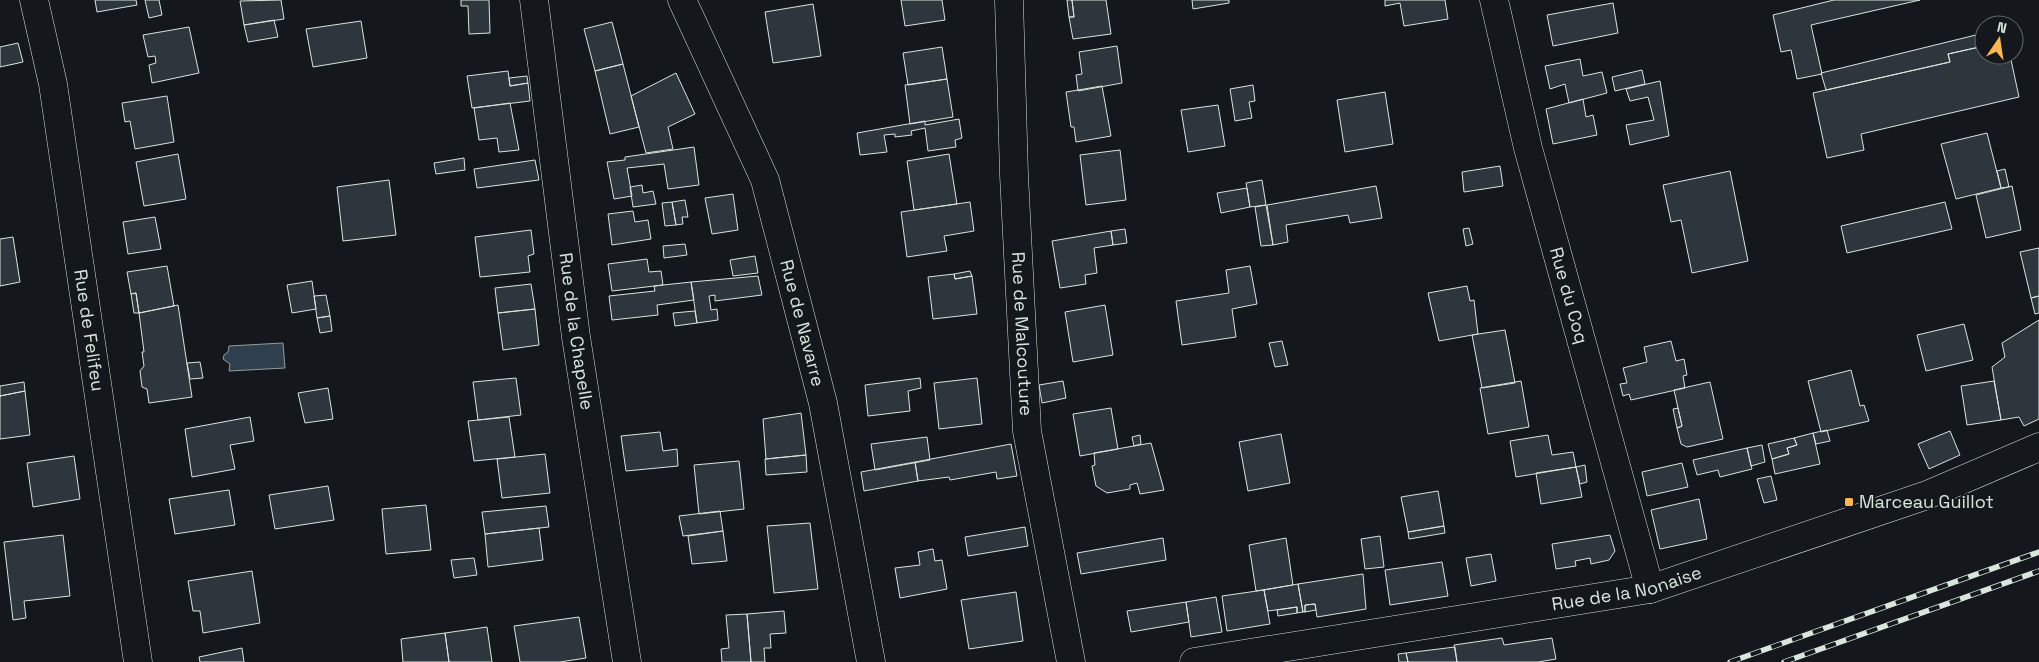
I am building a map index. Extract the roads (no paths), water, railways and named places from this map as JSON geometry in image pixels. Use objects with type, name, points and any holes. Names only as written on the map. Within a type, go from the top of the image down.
[{"type":"street","name":"Rue de Felifeu","points":[[34,0],[53,84],[138,662]]},
{"type":"street","name":"Rue de la Chapelle","points":[[534,0],[576,337],[627,662]]},
{"type":"street","name":"Rue de Navarre","points":[[682,0],[765,180],[823,404],[871,662]]},
{"type":"street","name":"Rue de Malcouture","points":[[1009,0],[1014,175],[1027,431],[1071,662]]},
{"type":"street","name":"Rue du Coq","points":[[1494,0],[1528,148],[1650,589]]},
{"type":"street","name":"Rue de la Nonaise","points":[[1194,662],[1650,589],[1927,496],[2039,447]]},
{"type":"water","points":[[283,343],[285,368],[229,371],[230,364],[223,359],[224,355],[228,352],[229,346]]},
{"type":"railway","points":[[1730,662],[2039,552]]},
{"type":"railway","points":[[1784,662],[2039,571]]},
{"type":"place","name":"Marceau Guillot","points":[[1849,502]]}]
